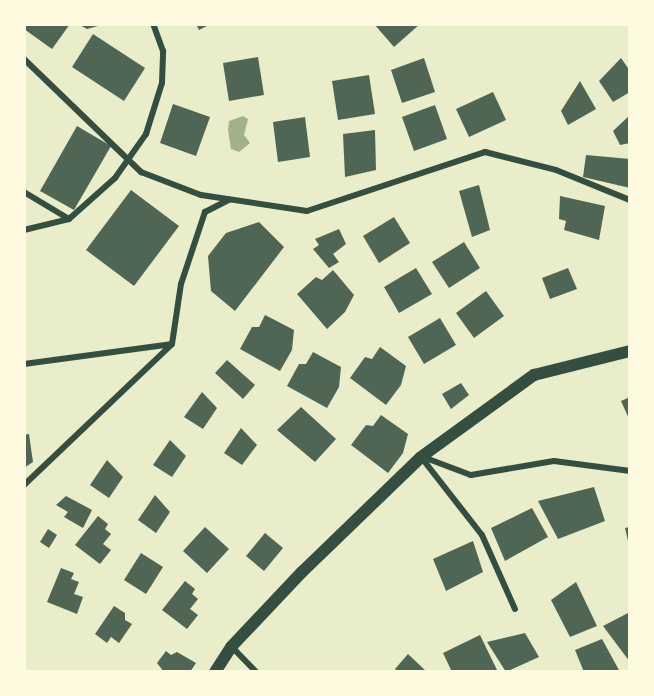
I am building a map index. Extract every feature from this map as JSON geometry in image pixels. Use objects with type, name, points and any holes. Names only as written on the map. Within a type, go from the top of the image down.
[{"type":"main road","points":[[215,672],[231,646],[421,457],[534,375],[630,351]]},
{"type":"street","points":[[24,230],[69,219],[115,178],[131,158],[146,134],[162,83],[163,51],[153,24]]},
{"type":"street","points":[[24,59],[131,158],[141,172],[201,195],[307,210],[485,152],[556,170],[630,200]]},
{"type":"street","points":[[24,192],[69,219]]},
{"type":"street","points":[[24,485],[172,344],[181,284],[205,212],[230,200]]},
{"type":"street","points":[[24,364],[172,344]]},
{"type":"street","points":[[421,457],[471,475],[554,461],[630,471]]},
{"type":"street","points":[[421,457],[482,535],[515,609]]},
{"type":"street","points":[[231,646],[256,672]]},
{"type":"shaded area","points":[[243,116],[248,119],[244,135],[250,143],[239,152],[231,149],[229,121]]},
{"type":"building","points":[[24,24],[70,24],[52,49],[24,29]]},
{"type":"building","points":[[78,24],[105,24],[87,29]]},
{"type":"building","points":[[196,24],[211,24],[199,30]]},
{"type":"building","points":[[374,24],[420,24],[394,47]]},
{"type":"building","points":[[93,34],[145,68],[124,101],[72,67]]},
{"type":"building","points":[[258,57],[264,95],[229,101],[223,63]]},
{"type":"building","points":[[424,58],[435,92],[402,103],[391,70]]},
{"type":"building","points":[[621,58],[630,71],[630,92],[613,102],[599,81]]},
{"type":"building","points":[[369,75],[375,114],[338,120],[332,81]]},
{"type":"building","points":[[580,81],[596,109],[568,125],[561,111]]},
{"type":"building","points":[[493,92],[506,120],[469,137],[456,109]]},
{"type":"building","points":[[173,104],[210,117],[196,156],[160,143]]},
{"type":"building","points":[[435,105],[447,139],[414,151],[402,117]]},
{"type":"building","points":[[630,115],[630,143],[620,145],[613,131]]},
{"type":"building","points":[[305,117],[310,157],[278,162],[273,122]]},
{"type":"building","points":[[77,126],[111,146],[74,210],[40,191]]},
{"type":"building","points":[[375,130],[376,170],[345,177],[343,134]]},
{"type":"building","points":[[586,155],[630,159],[630,188],[583,177]]},
{"type":"building","points":[[479,185],[490,230],[472,237],[459,191]]},
{"type":"building","points":[[131,190],[179,226],[134,286],[86,250]]},
{"type":"building","points":[[560,196],[605,206],[599,240],[564,230],[566,221],[559,219]]},
{"type":"building","points":[[394,217],[410,243],[379,263],[363,236]]},
{"type":"building","points":[[259,222],[284,247],[235,311],[211,291],[208,256],[226,233]]},
{"type":"building","points":[[339,229],[346,244],[333,254],[339,262],[329,268],[313,249],[319,245],[315,239]]},
{"type":"building","points":[[464,242],[480,268],[449,288],[432,262]]},
{"type":"building","points":[[416,268],[432,294],[399,313],[384,287]]},
{"type":"building","points":[[568,268],[577,289],[550,299],[542,278]]},
{"type":"building","points":[[333,270],[354,295],[345,312],[327,329],[297,294],[316,277],[322,280]]},
{"type":"building","points":[[486,291],[504,316],[474,338],[456,313]]},
{"type":"building","points":[[265,315],[294,330],[292,350],[280,371],[240,349],[252,327],[259,327]]},
{"type":"building","points":[[440,318],[456,345],[424,364],[408,337]]},
{"type":"building","points":[[380,347],[406,366],[401,385],[386,405],[350,378],[365,357],[372,359]]},
{"type":"building","points":[[313,352],[341,367],[339,387],[327,408],[287,386],[299,364],[306,364]]},
{"type":"building","points":[[227,360],[255,385],[243,399],[215,373]]},
{"type":"building","points":[[461,383],[469,395],[451,409],[442,394]]},
{"type":"building","points":[[202,392],[217,408],[203,429],[184,417]]},
{"type":"building","points":[[630,397],[630,421],[621,401]]},
{"type":"building","points":[[301,407],[336,439],[315,462],[277,430]]},
{"type":"building","points":[[381,415],[408,434],[403,453],[388,473],[351,445],[366,425],[373,426]]},
{"type":"building","points":[[241,428],[257,445],[242,465],[224,453]]},
{"type":"building","points":[[29,434],[33,462],[24,468],[24,435]]},
{"type":"building","points":[[170,440],[186,456],[172,477],[153,465]]},
{"type":"building","points":[[107,460],[123,477],[109,498],[90,485]]},
{"type":"building","points":[[594,487],[605,521],[558,539],[538,501]]},
{"type":"building","points":[[155,495],[170,512],[156,533],[138,520]]},
{"type":"building","points":[[66,496],[92,510],[83,528],[64,517],[68,512],[56,505]]},
{"type":"building","points":[[532,508],[548,537],[505,561],[491,528]]},
{"type":"building","points":[[98,516],[108,524],[105,529],[111,534],[103,544],[111,550],[100,564],[75,545]]},
{"type":"building","points":[[205,527],[229,549],[207,573],[183,551]]},
{"type":"building","points":[[630,527],[630,545],[629,545],[625,528]]},
{"type":"building","points":[[48,529],[57,535],[49,548],[40,542]]},
{"type":"building","points":[[265,533],[283,548],[264,571],[246,556]]},
{"type":"building","points":[[473,541],[483,572],[446,591],[433,559]]},
{"type":"building","points":[[141,553],[163,567],[146,594],[124,580]]},
{"type":"building","points":[[61,568],[74,573],[71,579],[79,582],[74,594],[83,597],[77,614],[47,602]]},
{"type":"building","points":[[185,581],[195,589],[192,594],[198,599],[190,609],[198,615],[187,629],[162,610]]},
{"type":"building","points":[[576,582],[597,626],[570,637],[551,600]]},
{"type":"building","points":[[114,606],[125,613],[125,620],[132,624],[119,643],[111,637],[107,643],[95,634]]},
{"type":"building","points":[[630,612],[630,662],[603,626]]},
{"type":"building","points":[[525,633],[539,657],[506,672],[487,642]]},
{"type":"building","points":[[480,635],[498,672],[452,672],[443,653]]},
{"type":"building","points":[[602,639],[620,672],[584,672],[575,650]]},
{"type":"building","points":[[166,651],[171,655],[177,652],[196,663],[190,672],[164,672],[157,663]]},
{"type":"building","points":[[408,654],[427,672],[398,672],[395,669]]}]
